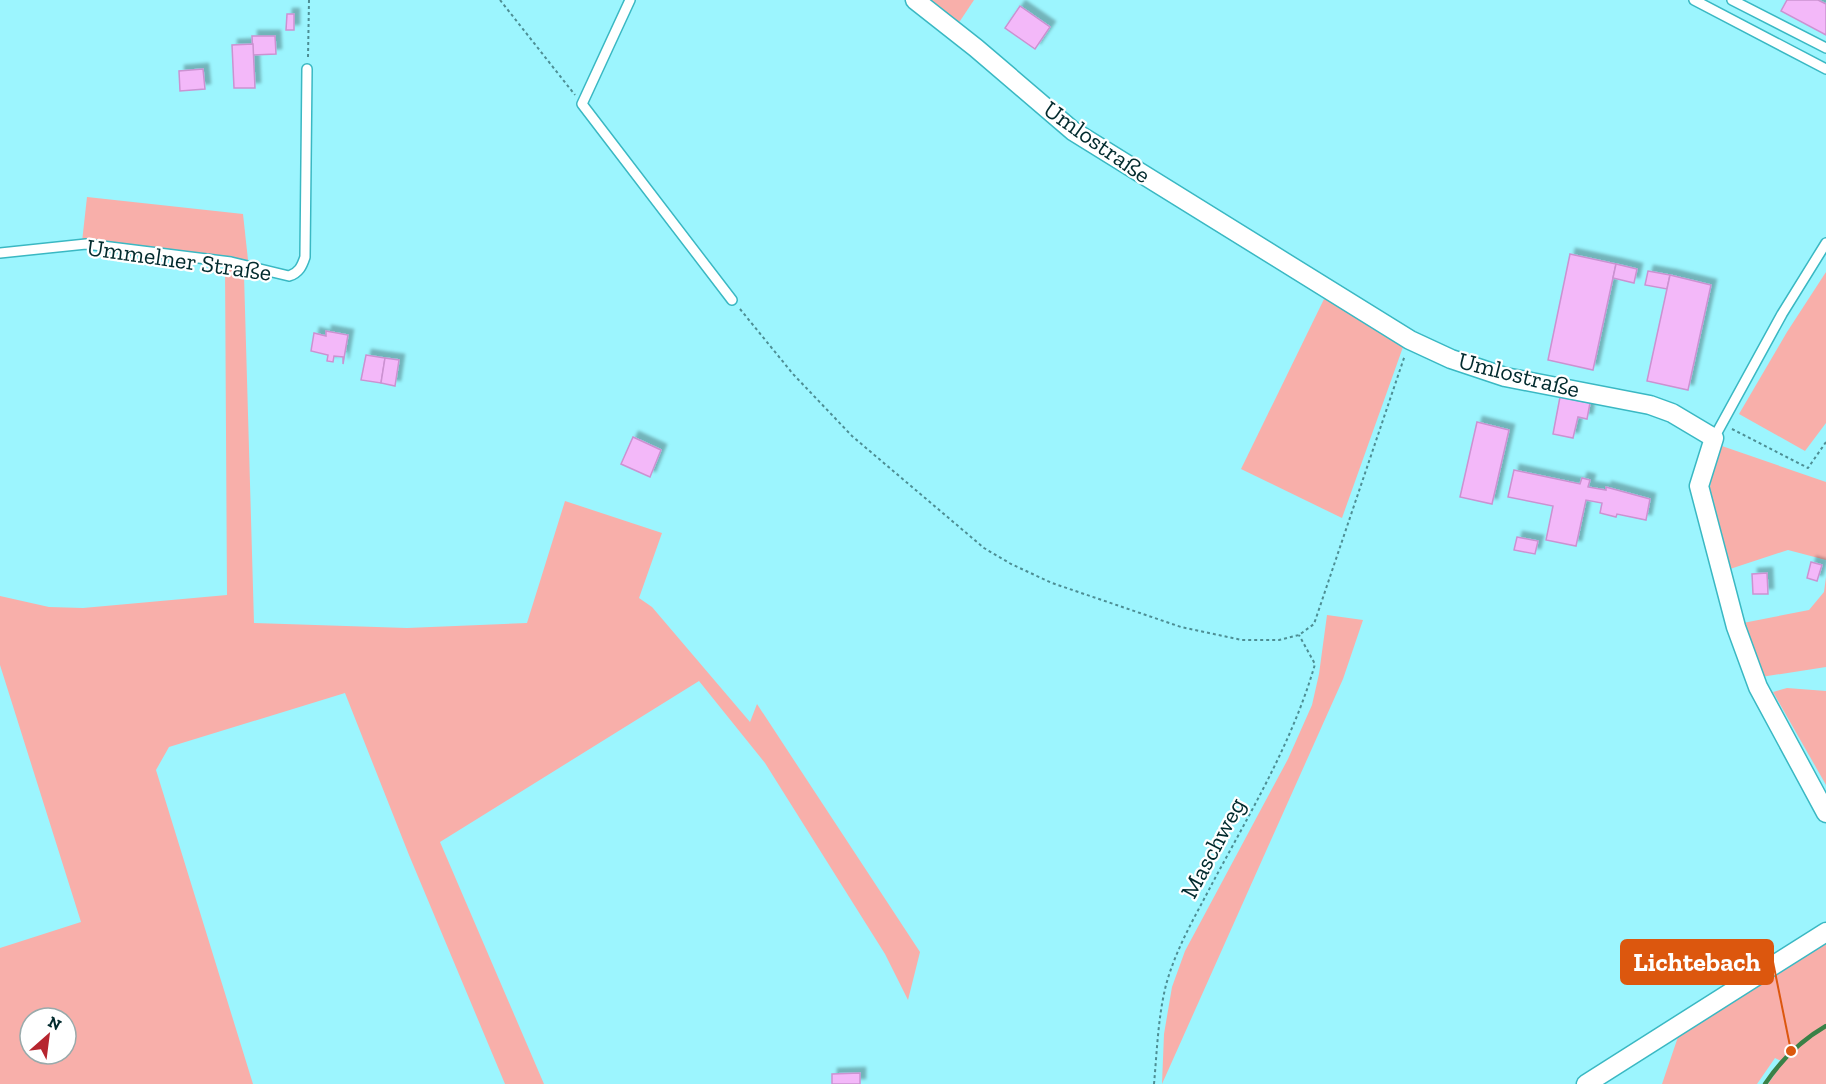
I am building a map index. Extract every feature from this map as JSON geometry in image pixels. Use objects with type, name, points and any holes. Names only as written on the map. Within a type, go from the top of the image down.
[{"type":"street","name":"Umlostraße","points":[[915,0],[976,48],[1073,131],[1410,340],[1451,359],[1505,377],[1650,405],[1717,431]]},
{"type":"street","points":[[1717,431],[1699,486],[1736,627],[1758,687],[1826,813]]},
{"type":"street","points":[[1586,1084],[1826,932]]},
{"type":"lane","points":[[630,0],[582,104],[732,300]]},
{"type":"lane","points":[[1694,0],[1826,69]]},
{"type":"lane","points":[[1732,0],[1826,48]]},
{"type":"lane","name":"Ummelner Straße","points":[[0,253],[86,244],[231,262],[289,276],[296,274],[305,257],[307,69]]},
{"type":"lane","points":[[1717,431],[1782,314],[1826,243]]},
{"type":"path","points":[[307,69],[309,0]]},
{"type":"path","points":[[500,0],[582,104]]},
{"type":"path","points":[[732,300],[793,374],[852,436],[984,548],[1011,564],[1052,583],[1181,627],[1242,640],[1279,640],[1299,635],[1314,624],[1410,340]]},
{"type":"path","points":[[1717,431],[1808,468],[1826,442]]},
{"type":"path","name":"Maschweg","points":[[1154,1084],[1158,1034],[1166,985],[1179,948],[1281,752],[1304,701],[1315,664],[1299,635]]},
{"type":"shaded area","points":[[927,0],[974,0],[958,24]]},
{"type":"shaded area","points":[[87,197],[243,214],[248,260],[82,242]]},
{"type":"shaded area","points":[[225,266],[244,275],[254,623],[407,628],[527,623],[565,501],[662,533],[639,598],[652,607],[750,722],[757,704],[920,952],[908,1000],[885,954],[765,763],[699,681],[440,842],[544,1084],[505,1084],[409,855],[345,693],[169,747],[156,770],[253,1084],[0,1084],[0,948],[81,922],[0,665],[0,596],[49,607],[83,608],[227,595]]},
{"type":"shaded area","points":[[1826,272],[1826,423],[1805,451],[1739,414],[1787,332]]},
{"type":"shaded area","points":[[1326,295],[1400,339],[1403,347],[1342,518],[1241,469]]},
{"type":"shaded area","points":[[1719,445],[1826,482],[1826,560],[1788,550],[1730,569],[1708,496]]},
{"type":"shaded area","points":[[1826,577],[1826,667],[1761,677],[1743,623],[1809,610],[1824,592]]},
{"type":"shaded area","points":[[1327,615],[1363,620],[1343,679],[1162,1084],[1164,1034],[1172,987],[1185,951],[1288,759],[1312,705],[1319,674]]},
{"type":"shaded area","points":[[1787,688],[1826,691],[1826,785],[1773,692]]},
{"type":"shaded area","points":[[1826,938],[1826,1084],[1768,1084],[1783,1062],[1775,1058],[1757,1084],[1662,1084],[1679,1034]]},
{"type":"building","points":[[1787,0],[1818,0],[1826,4],[1826,35],[1781,11]]},
{"type":"building","points":[[1020,6],[1050,27],[1035,49],[1005,28]]},
{"type":"building","points":[[287,14],[294,14],[294,30],[286,30]]},
{"type":"building","points":[[252,36],[275,36],[276,54],[253,55]]},
{"type":"building","points":[[253,44],[255,88],[234,88],[232,45]]},
{"type":"building","points":[[203,69],[205,89],[180,91],[179,71]]},
{"type":"building","points":[[1570,254],[1616,264],[1593,370],[1548,360]]},
{"type":"building","points":[[1616,264],[1637,269],[1634,283],[1613,278]]},
{"type":"building","points":[[1648,271],[1670,275],[1667,289],[1645,285]]},
{"type":"building","points":[[1670,275],[1711,285],[1688,390],[1647,381]]},
{"type":"building","points":[[326,331],[348,335],[343,364],[343,357],[334,356],[333,362],[327,361],[328,355],[311,351],[314,333],[326,336]]},
{"type":"building","points":[[366,355],[385,358],[381,383],[361,380]]},
{"type":"building","points":[[385,358],[399,360],[395,386],[381,383]]},
{"type":"building","points":[[1560,397],[1590,403],[1587,419],[1578,417],[1573,438],[1553,434]]},
{"type":"building","points":[[1477,422],[1509,430],[1492,504],[1460,497]]},
{"type":"building","points":[[633,437],[661,450],[650,477],[621,464]]},
{"type":"building","points":[[1514,470],[1580,484],[1582,478],[1590,480],[1588,487],[1606,490],[1606,487],[1650,499],[1646,520],[1600,513],[1602,503],[1586,500],[1576,546],[1546,540],[1553,506],[1508,497]]},
{"type":"building","points":[[1517,537],[1538,541],[1535,554],[1514,550]]},
{"type":"building","points":[[1811,562],[1822,565],[1817,581],[1807,578]]},
{"type":"building","points":[[1767,573],[1768,594],[1753,594],[1752,574]]},
{"type":"building","points":[[860,1073],[860,1084],[832,1084],[832,1074]]},
{"type":"waterway","points":[[1765,1084],[1792,1052],[1826,1026]]},
{"type":"place","name":"Lichtebach","points":[[1791,1051]]}]
